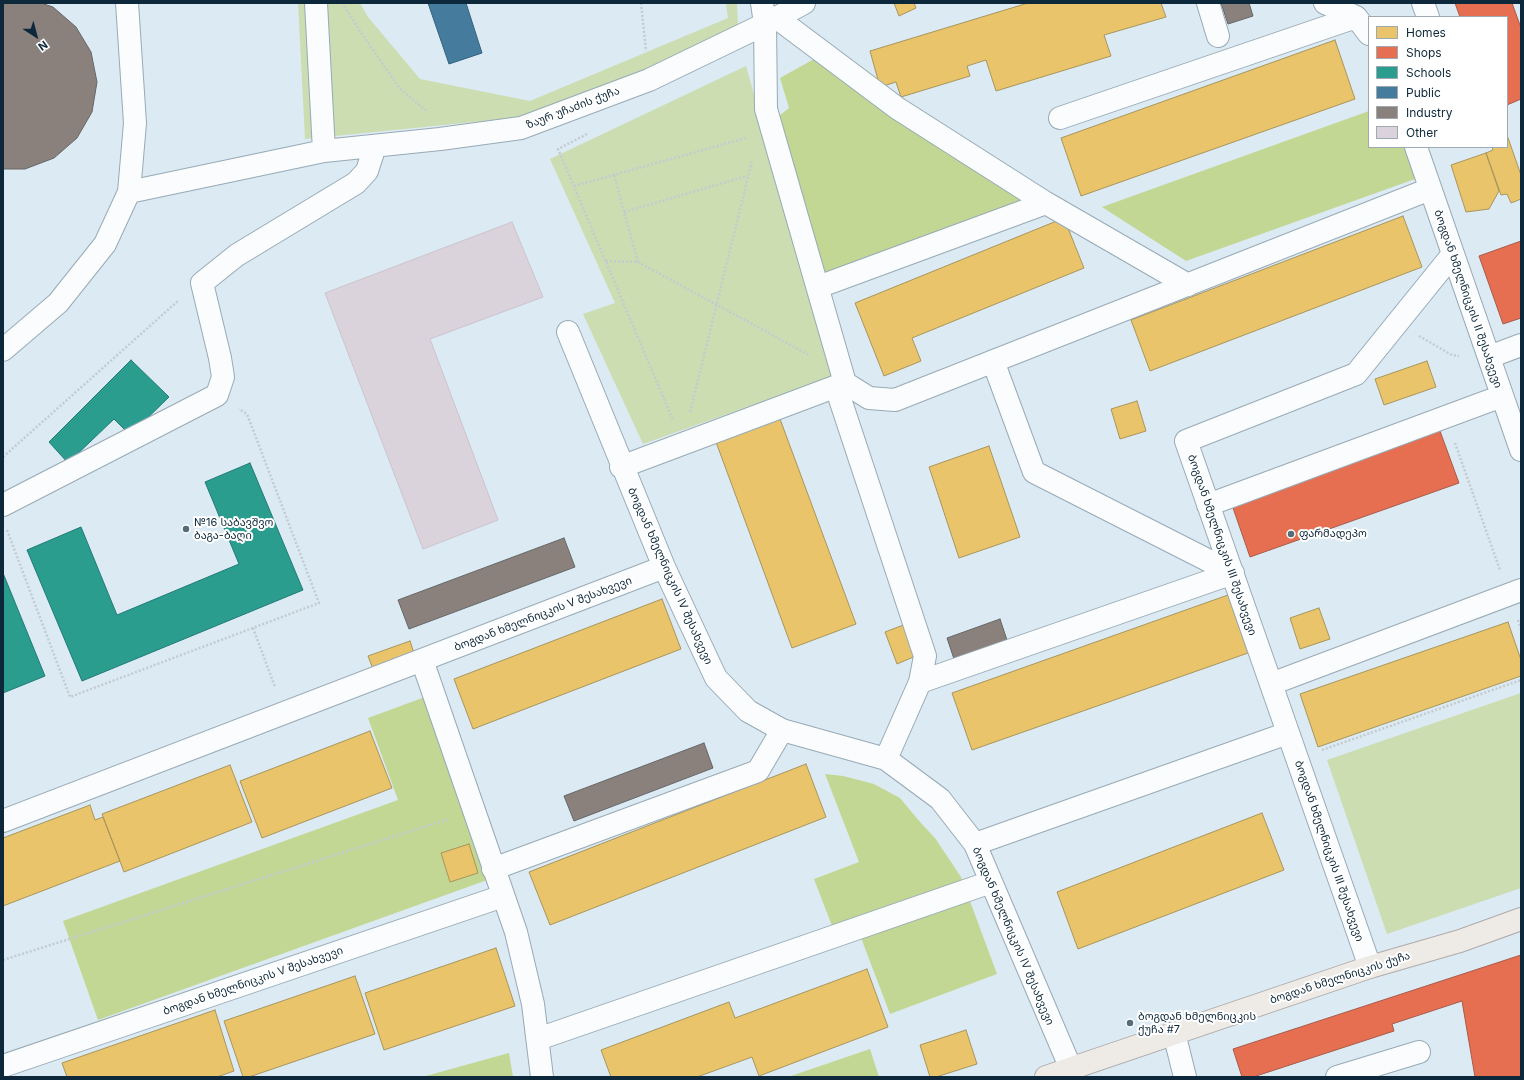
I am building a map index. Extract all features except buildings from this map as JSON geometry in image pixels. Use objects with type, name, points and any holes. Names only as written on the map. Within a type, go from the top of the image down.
[{"type":"main road","name":"ბოგდან ხმელნიცკის ქუჩა","points":[[1046,1077],[1370,967],[1460,941],[1521,919]]},
{"type":"street","points":[[3,350],[58,303],[105,244],[129,192],[135,123],[127,3]]},
{"type":"street","points":[[316,3],[324,151]]},
{"type":"street","points":[[762,3],[771,21],[897,108],[1046,202],[1188,285]]},
{"type":"street","name":"ზაურ უჩაძის ქუჩა","points":[[129,192],[324,151],[458,137],[521,128],[649,80],[771,21],[804,3]]},
{"type":"street","points":[[1208,3],[1218,36]]},
{"type":"street","points":[[1324,3],[1363,26]]},
{"type":"street","points":[[1422,3],[1428,16]]},
{"type":"street","points":[[771,21],[766,109],[818,287],[841,381],[925,656],[920,682],[886,759]]},
{"type":"street","points":[[1060,118],[1363,26]]},
{"type":"street","points":[[3,505],[216,395],[223,377],[220,358],[202,283],[237,255],[356,183],[368,171],[375,146]]},
{"type":"street","name":"ბოგდან ხმელნიცკის II შესახვევი","points":[[1416,148],[1521,450]]},
{"type":"street","points":[[841,381],[869,398],[895,400],[1430,189]]},
{"type":"street","points":[[818,287],[1046,202]]},
{"type":"street","name":"ბოგდან ხმელნიცკის III შესახვევი","points":[[1370,967],[1186,441],[1356,374],[1453,254]]},
{"type":"street","name":"ბოგდან ხმელნიცკის IV შესახვევი","points":[[568,332],[621,467],[664,567],[716,678],[748,711],[782,730],[886,759],[940,799],[974,844],[1071,1069]]},
{"type":"street","points":[[1488,357],[1521,345]]},
{"type":"street","points":[[993,361],[1034,472],[1232,573]]},
{"type":"street","points":[[621,467],[841,381]]},
{"type":"street","points":[[1208,505],[1502,396]]},
{"type":"street","name":"ბოგდან ხმელნიცკის V შესახვევი","points":[[3,821],[664,567]]},
{"type":"street","points":[[920,682],[1232,573]]},
{"type":"street","points":[[1271,684],[1515,592]]},
{"type":"street","points":[[422,660],[516,932],[533,1004],[542,1077]]},
{"type":"street","points":[[494,869],[758,771],[782,730]]},
{"type":"street","points":[[974,844],[1288,733]]},
{"type":"street","points":[[538,1039],[991,882]]},
{"type":"street","name":"ბოგდან ხმელნიცკის V შესახვევი","points":[[3,1066],[503,896]]},
{"type":"street","points":[[1174,1033],[1185,1077]]},
{"type":"street","points":[[1337,1077],[1419,1052]]},
{"type":"path","points":[[343,3],[360,31],[400,89],[458,137]]},
{"type":"path","points":[[641,3],[649,80]]},
{"type":"path","points":[[574,186],[758,134],[762,119],[768,116]]},
{"type":"path","points":[[558,148],[683,443]]},
{"type":"path","points":[[683,443],[753,155]]},
{"type":"path","points":[[614,175],[638,262]]},
{"type":"path","points":[[624,212],[748,176]]},
{"type":"path","points":[[606,261],[638,262],[717,305],[841,381]]},
{"type":"path","points":[[3,457],[192,288],[202,283]]},
{"type":"path","points":[[1396,323],[1452,355],[1488,357]]},
{"type":"path","points":[[6,527],[70,697],[319,603],[247,414],[216,395]]},
{"type":"path","points":[[1446,417],[1515,592],[1521,629]]},
{"type":"path","points":[[253,628],[285,712]]},
{"type":"path","points":[[1297,758],[1521,680]]},
{"type":"path","points":[[3,960],[474,811]]},
{"type":"green space","points":[[298,3],[360,3],[368,17],[420,79],[530,101],[728,18],[726,3],[737,3],[738,26],[591,94],[514,118],[305,139]]},
{"type":"green space","points":[[814,59],[1026,202],[822,278],[775,119],[789,108],[780,78]]},
{"type":"green space","points":[[746,66],[834,376],[643,444],[583,314],[615,303],[550,159]]},
{"type":"green space","points":[[1368,111],[1368,148],[1404,148],[1415,179],[1186,261],[1102,207]]},
{"type":"green space","points":[[1521,693],[1521,888],[1387,934],[1327,760]]},
{"type":"green space","points":[[425,697],[490,879],[98,1020],[63,921],[398,800],[368,718]]},
{"type":"green space","points":[[825,774],[843,776],[874,784],[900,798],[935,838],[961,877],[997,974],[890,1014],[855,922],[834,931],[814,879],[859,862]]},
{"type":"green space","points":[[870,1049],[879,1077],[788,1077]]},
{"type":"green space","points":[[509,1053],[513,1077],[422,1077]]},
{"type":"place","name":"№16 საბავშვო ბაგა-ბაღი","points":[[186,529]]},
{"type":"place","name":"ფარმადეპო","points":[[1291,534]]},
{"type":"place","name":"ბოგდან ხმელნიცკის ქუჩა #7","points":[[1130,1023]]}]
